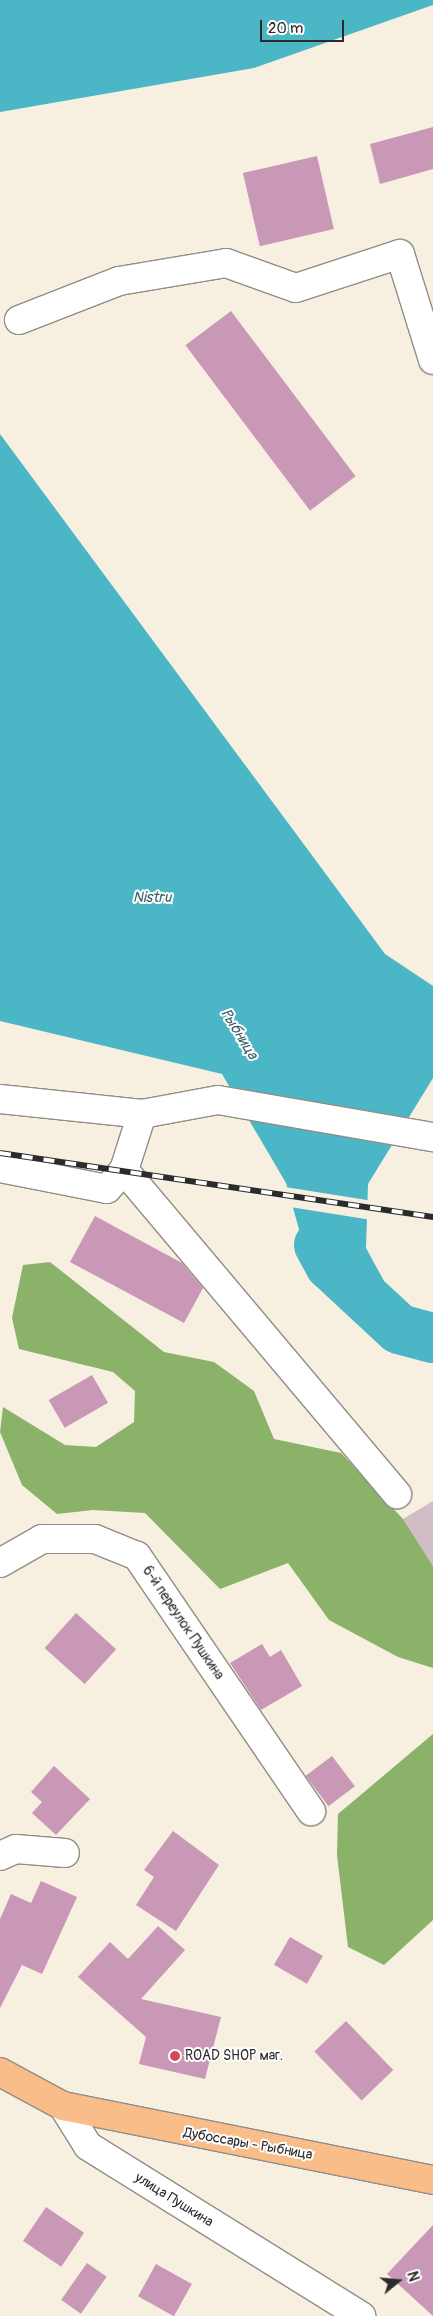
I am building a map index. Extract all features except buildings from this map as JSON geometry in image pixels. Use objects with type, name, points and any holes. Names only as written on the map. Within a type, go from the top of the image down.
[{"type":"highway","name":"улица Пушкина","points":[[0,2072],[63,2106]]},
{"type":"highway","name":"Дубоссары - Рыбница","points":[[63,2106],[433,2180]]},
{"type":"street","points":[[19,320],[119,281],[226,263],[296,288],[400,254],[433,360]]},
{"type":"street","points":[[0,1099],[142,1114],[218,1100],[426,1135]]},
{"type":"street","points":[[0,1168],[107,1189],[124,1170],[142,1114]]},
{"type":"street","points":[[124,1170],[204,1260],[397,1494]]},
{"type":"street","name":"6-й переулок Пушкина","points":[[0,1563],[42,1538],[95,1538],[137,1556],[311,1810]]},
{"type":"street","points":[[0,1856],[16,1849],[65,1853]]},
{"type":"street","name":"улица Пушкина","points":[[63,2106],[88,2146],[361,2316]]},
{"type":"shaded area","points":[[433,1501],[433,1566],[403,1519]]},
{"type":"green space","points":[[50,1262],[164,1352],[214,1362],[254,1391],[274,1439],[341,1453],[403,1519],[433,1566],[433,1668],[398,1657],[329,1620],[288,1563],[220,1589],[145,1513],[93,1510],[57,1514],[22,1485],[0,1432],[3,1407],[65,1445],[96,1447],[134,1422],[135,1391],[113,1372],[19,1349],[12,1318],[23,1265]]},
{"type":"green space","points":[[433,1734],[433,1920],[384,1965],[348,1947],[337,1855],[338,1814]]},
{"type":"water","points":[[0,0],[433,0],[433,5],[254,68],[0,112]]},
{"type":"water","name":"Nistru","points":[[0,434],[385,954],[433,986],[433,1078],[368,1184],[366,1248],[384,1281],[345,1310],[306,1254],[286,1183],[222,1074],[0,1021]]},
{"type":"pier","points":[[285,1187],[370,1200],[367,1219],[282,1206]]},
{"type":"waterway","name":"Рыбница","points":[[319,1245],[330,1265],[399,1329],[433,1338]]},
{"type":"railway","points":[[0,1153],[433,1217]]},
{"type":"place","name":"ROAD SHOP маг.","points":[[175,2056]]}]
